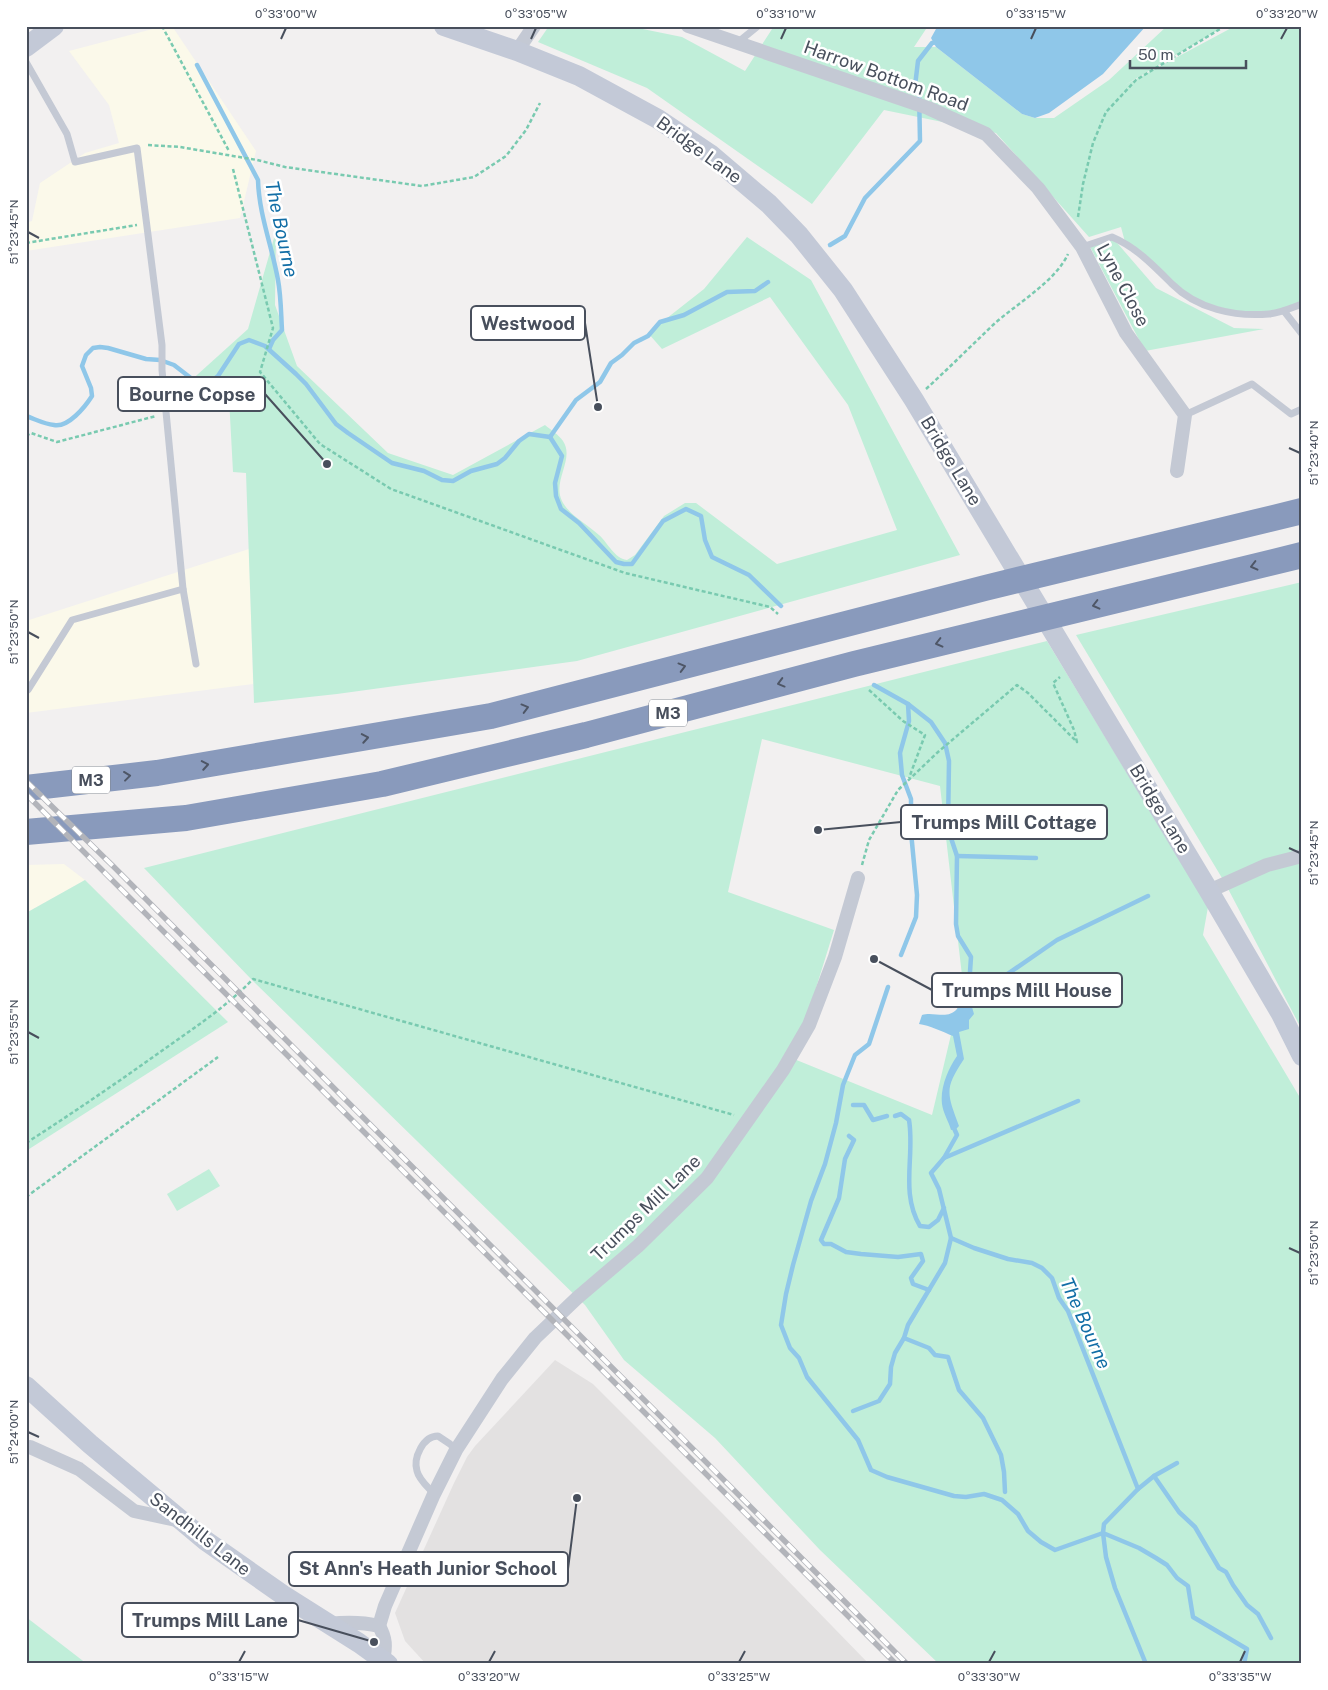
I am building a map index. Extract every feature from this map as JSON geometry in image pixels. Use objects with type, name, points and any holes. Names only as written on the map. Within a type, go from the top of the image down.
[{"type":"highway","name":"M3","points":[[26,788],[157,773],[491,716],[986,588],[1302,511]]},
{"type":"highway","name":"M3","points":[[26,832],[186,818],[382,784],[586,735],[854,664],[1302,555]]},
{"type":"street","points":[[26,48],[54,26]]},
{"type":"street","name":"Bridge Lane","points":[[444,26],[579,76],[658,119],[710,154],[769,204],[799,235],[843,290],[914,400],[1209,891],[1281,1014],[1302,1056]]},
{"type":"street","points":[[517,52],[534,26]]},
{"type":"street","name":"Harrow Bottom Road","points":[[688,26],[928,108],[986,134]]},
{"type":"street","name":"Lyne Close","points":[[986,134],[1038,188],[1078,242],[1126,333],[1186,415]]},
{"type":"street","points":[[1177,470],[1186,415]]},
{"type":"street","points":[[1209,891],[1267,865],[1302,856]]},
{"type":"street","name":"Trumps Mill Lane","points":[[385,1662],[386,1646],[380,1626],[385,1606],[434,1494],[456,1450],[502,1379],[535,1338],[577,1298],[638,1246],[708,1178],[783,1070],[809,1025],[835,957],[858,878]]},
{"type":"street","name":"Sandhills Lane","points":[[26,1386],[90,1444],[181,1521],[235,1562],[385,1662]]},
{"type":"street","points":[[30,1447],[79,1469],[134,1511],[181,1521]]},
{"type":"street","points":[[330,1624],[364,1622],[380,1626]]},
{"type":"lane","points":[[736,43],[758,26]]},
{"type":"lane","points":[[26,62],[67,134],[75,162],[137,148],[162,345],[162,370],[183,589],[196,664]]},
{"type":"lane","points":[[1078,242],[1112,237],[1125,242],[1162,273],[1173,286],[1196,301],[1219,312],[1268,314],[1284,311],[1302,304]]},
{"type":"lane","points":[[1284,311],[1302,334]]},
{"type":"lane","points":[[1186,415],[1252,384],[1291,414],[1302,409]]},
{"type":"lane","points":[[133,401],[164,392]]},
{"type":"lane","points":[[164,392],[183,405]]},
{"type":"lane","points":[[28,690],[72,620],[183,589]]},
{"type":"lane","points":[[434,1494],[420,1478],[417,1471],[418,1456],[422,1447],[430,1437],[438,1436],[456,1450]]},
{"type":"path","points":[[162,26],[229,151]]},
{"type":"path","points":[[914,400],[957,362],[994,324],[1055,273],[1078,242],[1083,184],[1093,143],[1106,112],[1136,80],[1225,26]]},
{"type":"path","points":[[137,148],[148,144],[180,148],[257,160],[286,167],[422,186],[474,177],[506,156],[526,130],[540,102]]},
{"type":"path","points":[[233,169],[273,328],[260,372],[320,444],[392,489],[624,574],[770,607],[778,614]]},
{"type":"path","points":[[26,243],[146,224]]},
{"type":"path","points":[[26,436],[31,433],[57,442],[166,413]]},
{"type":"path","points":[[858,878],[870,840],[898,790],[938,752],[1018,685],[1077,742],[1074,730],[1053,683],[1076,669]]},
{"type":"path","points":[[869,690],[903,720],[925,735],[908,779]]},
{"type":"path","points":[[26,1143],[87,1104],[186,1034],[232,1000],[253,979],[749,1119]]},
{"type":"path","points":[[26,1197],[218,1057]]},
{"type":"shaded area","points":[[164,26],[172,26],[256,151],[240,218],[26,251],[26,223],[32,221],[40,183],[85,153],[119,143],[109,105],[69,51]]},
{"type":"shaded area","points":[[249,549],[253,684],[26,713],[26,621]]},
{"type":"shaded area","points":[[64,864],[85,880],[26,913],[26,865]]},
{"type":"shaded area","points":[[555,1360],[593,1384],[869,1664],[426,1664],[405,1641],[395,1613],[467,1457]]},
{"type":"green space","points":[[549,26],[628,26],[682,37],[745,71],[774,26],[928,26],[914,47],[936,47],[1022,114],[1035,118],[1054,118],[1109,80],[1167,26],[1225,26],[1125,85],[1235,26],[1302,26],[1302,303],[1284,311],[1242,313],[1196,301],[1125,242],[1121,227],[1089,237],[996,133],[884,110],[812,204],[647,88],[538,42]]},
{"type":"green space","points":[[276,231],[275,305],[297,366],[388,453],[453,475],[545,425],[563,441],[566,448],[560,486],[562,501],[565,506],[579,520],[599,535],[618,556],[627,560],[635,555],[664,516],[685,503],[696,503],[777,564],[897,530],[848,405],[770,297],[662,349],[648,333],[704,289],[747,237],[811,280],[960,555],[577,661],[337,694],[254,703],[246,473],[233,472],[229,398],[195,398],[177,393],[248,329]]},
{"type":"green space","points":[[1112,237],[1156,288],[1234,328],[1264,329],[1145,351],[1089,245]]},
{"type":"green space","points":[[1302,582],[1302,1030],[1225,883],[1076,635]]},
{"type":"green space","points":[[1047,641],[1208,907],[1203,935],[1302,1101],[1302,1664],[939,1664],[820,1550],[715,1438],[624,1360],[585,1305],[252,980],[144,868]],"holes":[[[762,739],[940,786],[963,984],[932,1115],[794,1059],[834,930],[728,892]]]},
{"type":"green space","points":[[85,880],[228,1022],[26,1151],[26,913]]},
{"type":"green space","points":[[209,1169],[220,1186],[177,1211],[167,1194]]},
{"type":"green space","points":[[26,1617],[87,1664],[26,1664]]},
{"type":"water","points":[[936,26],[1146,26],[1103,74],[1049,113],[1035,118],[1022,114],[936,47],[931,38]]},
{"type":"water","points":[[965,994],[976,999],[976,1002],[972,1007],[974,1014],[969,1020],[969,1029],[959,1032],[964,1059],[950,1085],[950,1098],[959,1126],[951,1130],[942,1104],[942,1092],[945,1079],[957,1056],[953,1036],[919,1024],[922,1015],[945,1015],[953,1012]]},
{"type":"waterway","points":[[830,245],[845,236],[865,198],[920,141],[919,91],[915,86],[918,61],[932,43],[938,42]]},
{"type":"waterway","name":"The Bourne","points":[[197,65],[258,180],[261,206],[279,286],[281,305],[282,330],[273,340],[269,349]]},
{"type":"waterway","points":[[550,437],[576,400],[600,382],[611,363],[634,343],[648,336],[660,322],[684,315],[727,292],[755,291],[768,282]]},
{"type":"waterway","name":"The Bourne","points":[[26,416],[47,424],[59,425],[70,420],[81,411],[92,396],[91,388],[82,366],[86,355],[93,348],[108,348],[146,359],[160,360],[174,365],[196,382],[203,385],[218,376],[239,344],[249,340],[265,346],[296,374],[306,384],[336,424],[348,433],[392,463],[424,471],[442,480],[453,481],[471,471],[497,464],[505,458],[519,441],[529,434],[550,437]]},
{"type":"waterway","points":[[550,437],[562,456],[555,483],[556,496],[561,509],[579,523],[616,562],[632,564],[663,521],[686,509],[701,516],[705,540],[712,557],[749,575],[781,606]]},
{"type":"waterway","name":"The Bourne","points":[[874,685],[908,704],[931,722],[945,743],[949,761],[948,829],[957,856],[956,924],[958,936],[971,957],[968,1002]]},
{"type":"waterway","name":"The Bourne","points":[[901,955],[916,917],[917,895],[911,832],[911,799],[902,775],[900,753],[909,721],[908,704]]},
{"type":"waterway","points":[[957,856],[1036,858]]},
{"type":"waterway","points":[[969,992],[977,995],[1057,940],[1148,896]]},
{"type":"waterway","name":"The Bourne","points":[[888,987],[869,1044],[855,1055],[843,1085],[836,1123],[825,1164],[811,1201],[793,1265],[781,1325],[790,1348],[799,1358],[807,1377],[858,1440],[871,1470],[887,1477],[954,1496],[966,1497],[984,1494],[1002,1500],[1018,1514],[1028,1531],[1041,1542],[1055,1550],[1103,1533],[1106,1557],[1115,1588],[1146,1664]]},
{"type":"waterway","points":[[944,1158],[1078,1101]]},
{"type":"waterway","points":[[853,1105],[864,1105],[873,1120],[887,1116]]},
{"type":"waterway","points":[[895,1116],[901,1114],[909,1120],[909,1187],[914,1213],[920,1226],[929,1227],[938,1220],[944,1208]]},
{"type":"waterway","name":"The Bourne","points":[[953,1126],[957,1135],[944,1158],[931,1173],[939,1189],[951,1238],[1008,1259],[1032,1263],[1042,1268],[1052,1278],[1059,1298],[1068,1311],[1138,1489],[1104,1524],[1103,1533],[1139,1548],[1167,1565],[1177,1578],[1188,1586],[1193,1617],[1247,1649],[1244,1664]]},
{"type":"waterway","points":[[849,1136],[854,1140],[845,1159],[839,1198],[821,1240],[824,1244],[831,1244],[846,1252],[898,1257],[921,1254],[923,1261],[911,1278],[913,1284],[929,1290]]},
{"type":"waterway","points":[[951,1238],[945,1263],[908,1325],[904,1338],[929,1348],[935,1355],[948,1357],[959,1390],[983,1418],[1001,1455],[1005,1492]]},
{"type":"waterway","points":[[853,1411],[879,1401],[890,1384],[891,1367],[895,1353],[904,1338]]},
{"type":"waterway","points":[[1154,1476],[1177,1463]]},
{"type":"waterway","points":[[1138,1489],[1154,1476],[1179,1512],[1195,1527],[1219,1568],[1226,1572],[1247,1605],[1258,1614],[1271,1638]]},
{"type":"railway","points":[[26,781],[113,866],[907,1664]]},
{"type":"railway","points":[[26,794],[896,1664]]},
{"type":"place","name":"Westwood","points":[[598,407]]},
{"type":"place","name":"Bourne Copse","points":[[327,464]]},
{"type":"place","name":"Trumps Mill Cottage","points":[[818,830]]},
{"type":"place","name":"Trumps Mill House","points":[[874,959]]},
{"type":"place","name":"St Ann's Heath Junior School","points":[[577,1498]]},
{"type":"place","name":"Trumps Mill Lane","points":[[374,1642]]}]
